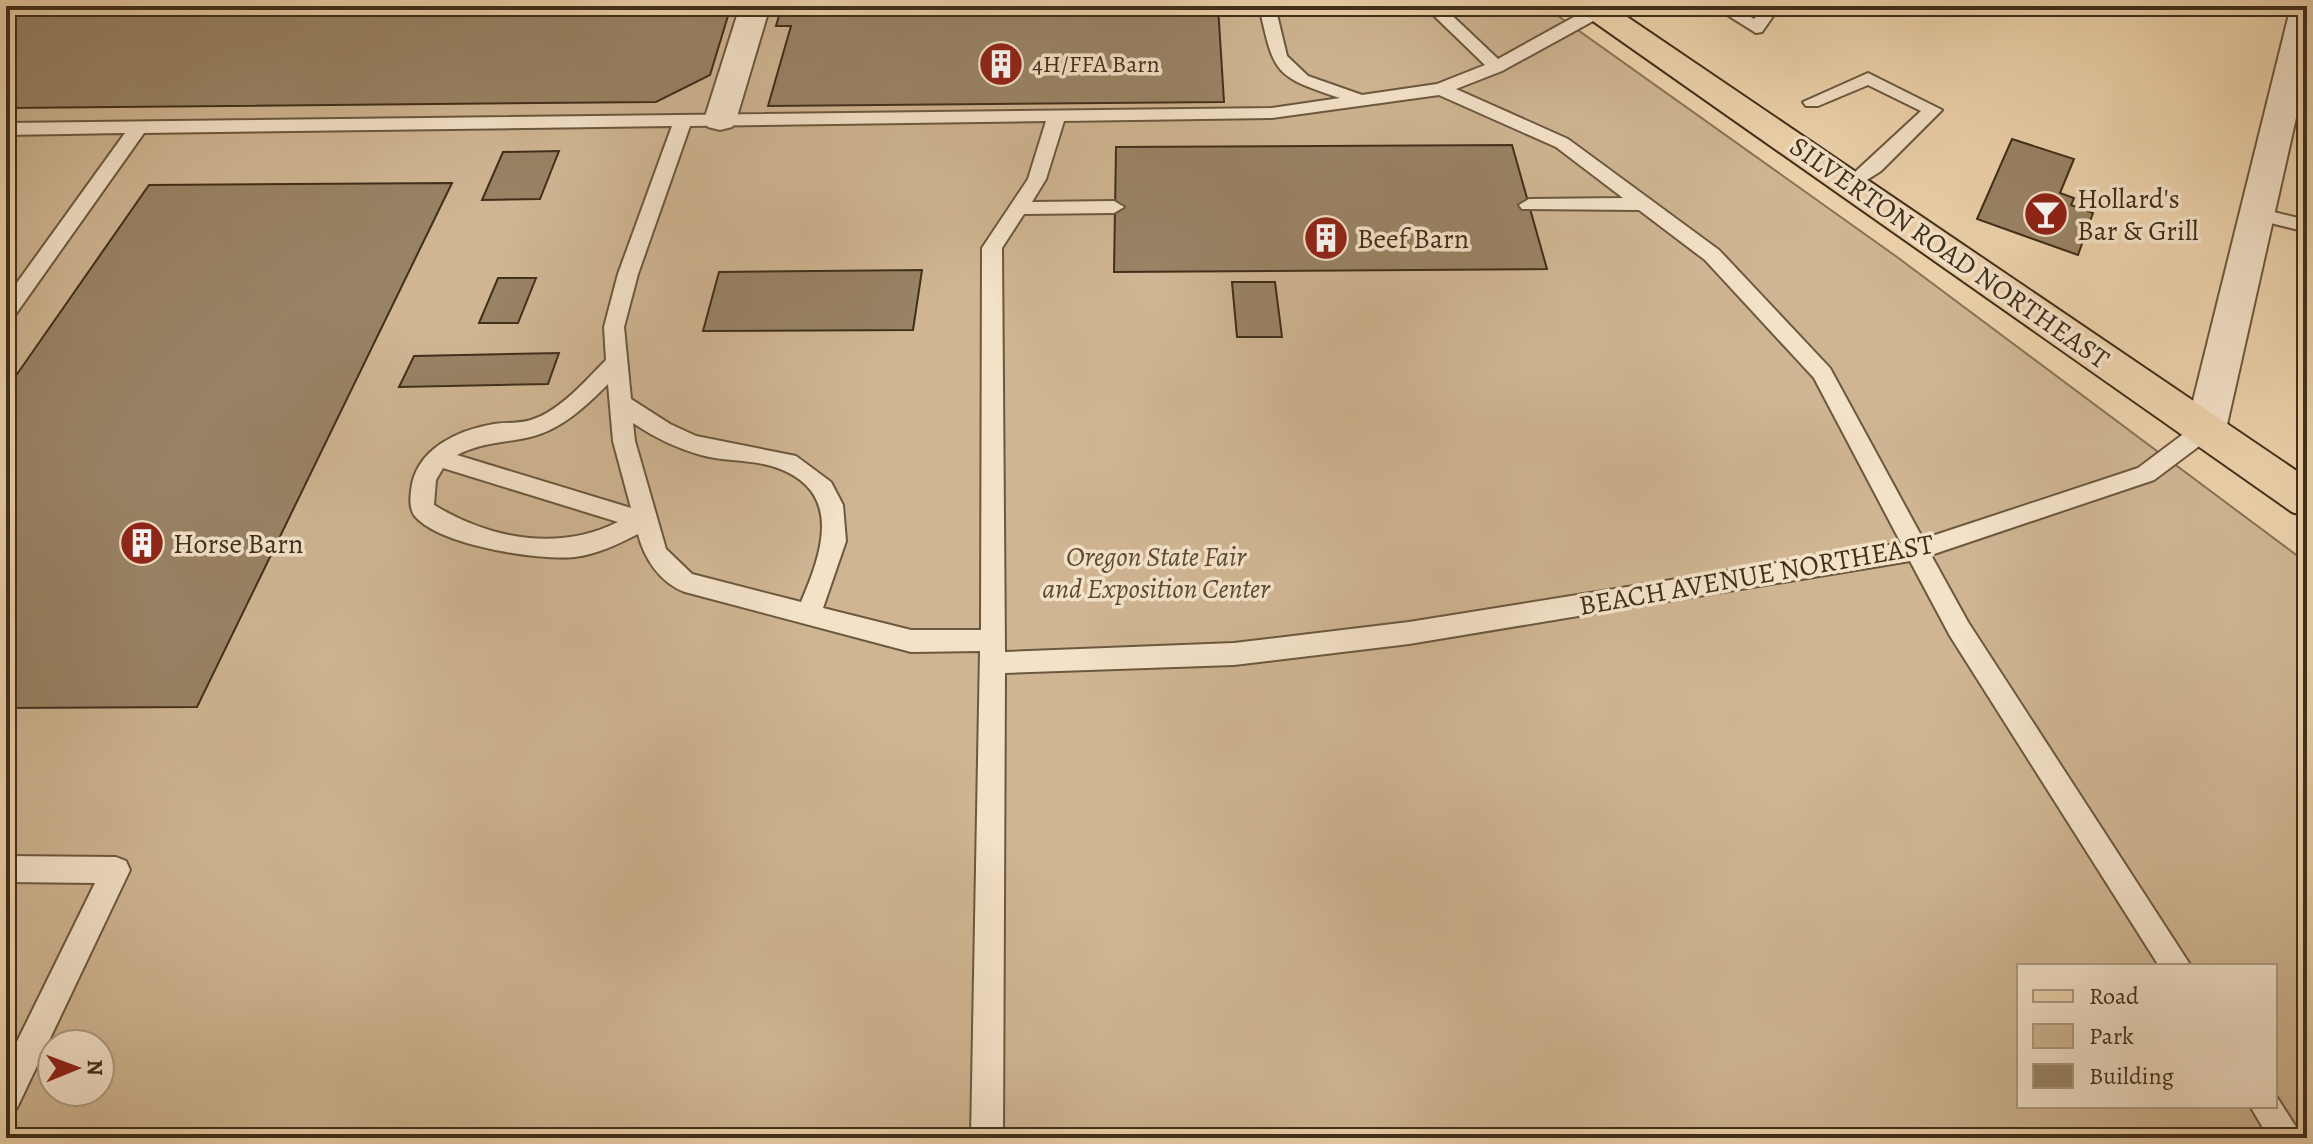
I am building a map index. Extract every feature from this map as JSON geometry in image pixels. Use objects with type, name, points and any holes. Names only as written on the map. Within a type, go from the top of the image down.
[{"type":"main road","name":"SILVERTON ROAD NORTHEAST","points":[[1595,8],[2307,500]]},
{"type":"street","points":[[720,120],[755,6]]},
{"type":"street","points":[[2206,429],[2305,13]]},
{"type":"lane","points":[[1267,6],[1279,58],[1302,80],[1366,99]]},
{"type":"lane","points":[[1432,6],[1496,67]]},
{"type":"lane","points":[[1721,6],[1756,28],[1772,6]]},
{"type":"lane","points":[[6,129],[1272,113],[1441,89],[1496,67],[1595,8]]},
{"type":"lane","points":[[1812,102],[1868,78],[1933,110],[1874,167],[1851,184]]},
{"type":"lane","points":[[1441,89],[1562,143],[1712,255],[1822,373],[1959,629],[2175,964]]},
{"type":"lane","points":[[987,1138],[992,248],[1037,179],[1057,116]]},
{"type":"lane","name":"BEACH AVENUE NORTHEAST","points":[[683,120],[614,327],[624,441],[643,521],[655,554],[685,582],[911,641],[992,651],[1234,654],[1394,635],[1917,550],[2146,474],[2206,429]]},
{"type":"lane","points":[[6,313],[139,127]]},
{"type":"lane","points":[[1529,205],[1643,204]]},
{"type":"lane","points":[[2259,206],[2307,211]]},
{"type":"lane","points":[[2259,206],[2307,226]]},
{"type":"lane","points":[[1018,208],[1114,207]]},
{"type":"lane","points":[[617,362],[575,406],[537,427],[491,433],[451,446],[438,458],[419,491],[423,510],[444,525],[506,542],[552,549],[583,547],[643,521]]},
{"type":"lane","points":[[621,403],[652,424],[690,443],[785,460],[814,479],[830,497],[836,523],[830,561],[808,614]]},
{"type":"lane","points":[[438,458],[643,521]]},
{"type":"lane","points":[[6,869],[116,870],[6,1097]]},
{"type":"lane","points":[[2267,1108],[2287,1138]]},
{"type":"green space","name":"Oregon State Fair and Exposition Center","points":[[6,6],[1544,6],[1897,257],[2307,563],[2307,1138],[6,1138]]},
{"type":"building","points":[[6,6],[731,6],[710,75],[656,102],[6,108]]},
{"type":"building","name":"4H/FFA Barn","points":[[782,6],[1218,6],[1224,102],[768,106],[791,26],[776,26]]},
{"type":"building","points":[[2012,139],[2074,159],[2060,193],[2074,198],[2071,205],[2093,213],[2078,255],[1977,219]]},
{"type":"building","name":"Beef Barn","points":[[1512,145],[1547,269],[1114,272],[1116,147]]},
{"type":"building","points":[[559,151],[540,199],[482,200],[503,152]]},
{"type":"building","name":"Horse Barn","points":[[452,183],[197,707],[6,708],[6,390],[149,185]]},
{"type":"building","points":[[922,270],[913,330],[703,331],[719,272]]},
{"type":"building","points":[[498,278],[536,278],[518,323],[479,323]]},
{"type":"building","points":[[1232,282],[1275,282],[1282,337],[1237,337]]},
{"type":"building","points":[[559,353],[548,384],[399,387],[414,356]]},
{"type":"place","name":"4H/FFA Barn","points":[[1001,64]]},
{"type":"place","name":"Hollard's Bar & Grill","points":[[2046,214]]},
{"type":"place","name":"Beef Barn","points":[[1326,238]]},
{"type":"place","name":"Horse Barn","points":[[142,543]]}]
